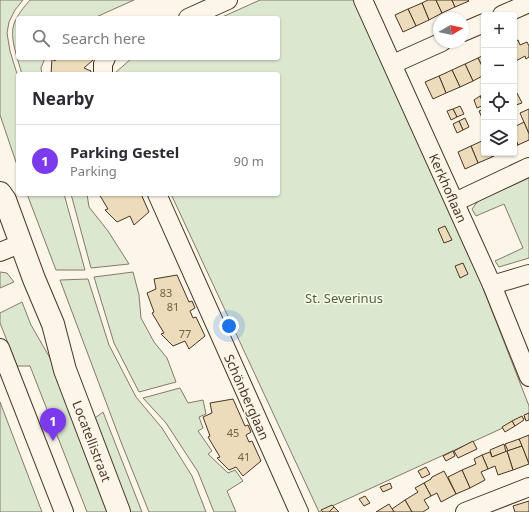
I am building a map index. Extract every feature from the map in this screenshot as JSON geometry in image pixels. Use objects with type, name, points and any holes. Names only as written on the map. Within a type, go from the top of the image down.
[{"type":"main road","name":"Locatellistraat","points":[[0,192],[5,200],[10,248]]},
{"type":"main road","name":"Locatellistraat","points":[[0,226],[10,248],[34,278],[53,324],[65,370],[119,512]]},
{"type":"street","points":[[192,16],[228,0]]},
{"type":"street","name":"Kerkhoflaan","points":[[363,0],[492,285],[529,377]]},
{"type":"street","points":[[509,12],[529,3]]},
{"type":"street","points":[[469,29],[481,24]]},
{"type":"street","points":[[392,64],[433,46]]},
{"type":"street","points":[[103,72],[103,64],[105,60]]},
{"type":"street","points":[[455,202],[529,167]]},
{"type":"street","name":"Schönberglaan","points":[[158,196],[299,512]]},
{"type":"street","points":[[492,285],[529,274]]},
{"type":"street","points":[[0,348],[64,512]]},
{"type":"street","points":[[465,512],[529,487]]},
{"type":"green space","points":[[0,0],[23,0],[15,10],[9,22],[7,33],[10,51],[16,72],[16,162],[0,115]]},
{"type":"green space","points":[[30,0],[134,0],[98,16],[18,16]]},
{"type":"green space","name":"St. Severinus","points":[[260,0],[356,0],[471,257],[529,406],[529,416],[319,512],[172,196],[280,196],[280,72],[116,72],[130,60],[280,60],[280,16],[224,16]]},
{"type":"green space","points":[[16,19],[16,53],[13,35]]},
{"type":"green space","points":[[18,60],[44,60],[41,68],[42,72],[21,72]]},
{"type":"green space","points":[[529,178],[529,258],[499,267],[495,261],[523,248],[504,204],[476,216],[472,209],[478,201]]},
{"type":"green space","points":[[28,196],[65,196],[85,270],[56,270]]},
{"type":"green space","points":[[72,196],[87,196],[89,207],[108,231],[129,264],[91,268]]},
{"type":"green space","points":[[0,272],[7,273],[14,282],[0,288]]},
{"type":"green space","points":[[133,272],[139,295],[141,318],[154,342],[167,358],[176,382],[139,392],[114,343],[94,277]]},
{"type":"green space","points":[[88,279],[109,345],[136,397],[162,428],[192,476],[206,512],[149,512],[60,280]]},
{"type":"green space","points":[[22,302],[31,325],[50,358],[109,512],[87,512],[30,366],[17,366],[0,323],[0,313]]},
{"type":"green space","points":[[180,388],[188,403],[203,400],[206,414],[199,417],[203,428],[198,431],[212,451],[208,454],[228,473],[235,470],[243,481],[227,491],[236,512],[214,512],[198,472],[166,423],[143,398]]},
{"type":"green space","points":[[0,402],[42,512],[0,512]]},
{"type":"green space","points":[[103,412],[142,512],[130,512],[95,418]]},
{"type":"building","points":[[428,0],[436,0],[442,12],[433,12],[433,18],[429,20],[422,3]]},
{"type":"building","points":[[436,0],[452,0],[455,7],[442,12]]},
{"type":"building","points":[[452,0],[468,0],[469,1],[455,7]]},
{"type":"building","points":[[422,3],[429,20],[416,26],[408,9]]},
{"type":"building","points":[[408,9],[416,26],[403,32],[395,15]]},
{"type":"building","points":[[517,40],[520,45],[527,42],[529,46],[529,57],[526,59],[525,56],[517,60]]},
{"type":"building","points":[[481,56],[481,64],[478,58]]},
{"type":"building","points":[[478,58],[481,64],[481,77],[473,81],[465,64]]},
{"type":"building","points":[[52,60],[93,60],[84,68],[91,72],[51,72]]},
{"type":"building","points":[[465,64],[473,81],[460,87],[452,70]]},
{"type":"building","points":[[452,70],[460,87],[446,93],[439,76]]},
{"type":"building","points":[[439,76],[446,93],[433,99],[425,82]]},
{"type":"building","points":[[517,93],[522,103],[517,105]]},
{"type":"building","points":[[480,96],[481,106],[477,108],[474,100]]},
{"type":"building","points":[[460,106],[464,114],[457,117],[453,109]]},
{"type":"building","points":[[453,109],[457,117],[451,120],[447,111]]},
{"type":"building","points":[[529,109],[529,134],[520,113]]},
{"type":"building","points":[[465,118],[469,127],[463,130],[459,121]]},
{"type":"building","points":[[459,121],[463,130],[457,133],[453,124]]},
{"type":"building","points":[[524,122],[529,134],[529,140],[518,145],[517,143],[517,126]]},
{"type":"building","points":[[481,141],[481,156],[492,157],[478,163],[471,146]]},
{"type":"building","points":[[471,146],[478,163],[465,169],[458,152]]},
{"type":"building","points":[[100,196],[142,196],[149,212],[134,225],[130,216],[117,222],[105,210],[108,209]]},
{"type":"building","points":[[445,226],[452,240],[444,243],[438,229]]},
{"type":"building","points":[[463,263],[468,274],[460,278],[455,266]]},
{"type":"building","points":[[177,275],[189,302],[192,301],[195,308],[190,311],[193,318],[196,317],[205,336],[189,349],[185,341],[173,346],[161,334],[164,333],[152,313],[154,312],[147,293],[156,289],[154,279]]},
{"type":"building","points":[[233,399],[245,426],[248,425],[251,432],[246,435],[249,442],[252,441],[261,461],[243,476],[236,467],[229,470],[217,458],[220,457],[208,437],[210,436],[203,417],[212,413],[210,403]]},
{"type":"building","points":[[529,413],[529,420],[526,421],[524,415]]},
{"type":"building","points":[[522,416],[524,420],[515,426],[512,421]]},
{"type":"building","points":[[512,421],[515,426],[505,432],[502,427]]},
{"type":"building","points":[[529,435],[529,464],[519,439]]},
{"type":"building","points":[[519,439],[522,446],[508,451],[505,444]]},
{"type":"building","points":[[473,441],[477,449],[458,458],[454,451]]},
{"type":"building","points":[[504,444],[506,452],[492,457],[490,450]]},
{"type":"building","points":[[522,446],[529,464],[513,470],[507,451]]},
{"type":"building","points":[[453,451],[455,456],[446,461],[443,456]]},
{"type":"building","points":[[507,451],[513,470],[498,475],[495,466],[488,469],[482,455],[490,452],[492,457]]},
{"type":"building","points":[[482,455],[488,469],[481,472],[485,480],[470,488],[462,470],[476,464],[474,459]]},
{"type":"building","points":[[426,467],[430,474],[422,478],[418,471]]},
{"type":"building","points":[[462,470],[470,488],[456,494],[448,477]]},
{"type":"building","points":[[444,471],[456,494],[441,502],[437,493],[431,496],[424,483]]},
{"type":"building","points":[[390,483],[392,488],[383,492],[380,487]]},
{"type":"building","points":[[424,483],[431,496],[424,500],[429,508],[423,512],[412,512],[405,500],[418,492],[415,488]]},
{"type":"building","points":[[365,496],[370,503],[364,506],[359,499]]},
{"type":"building","points":[[405,500],[412,512],[394,512],[392,509]]},
{"type":"building","points":[[529,501],[529,512],[515,512],[513,506]]},
{"type":"building","points":[[389,504],[394,512],[376,512]]},
{"type":"building","points":[[332,505],[334,507],[329,512],[323,512],[321,510]]},
{"type":"building","points":[[334,507],[339,512],[329,512]]},
{"type":"place","name":"Parking Gestel","points":[[53,441]]}]
